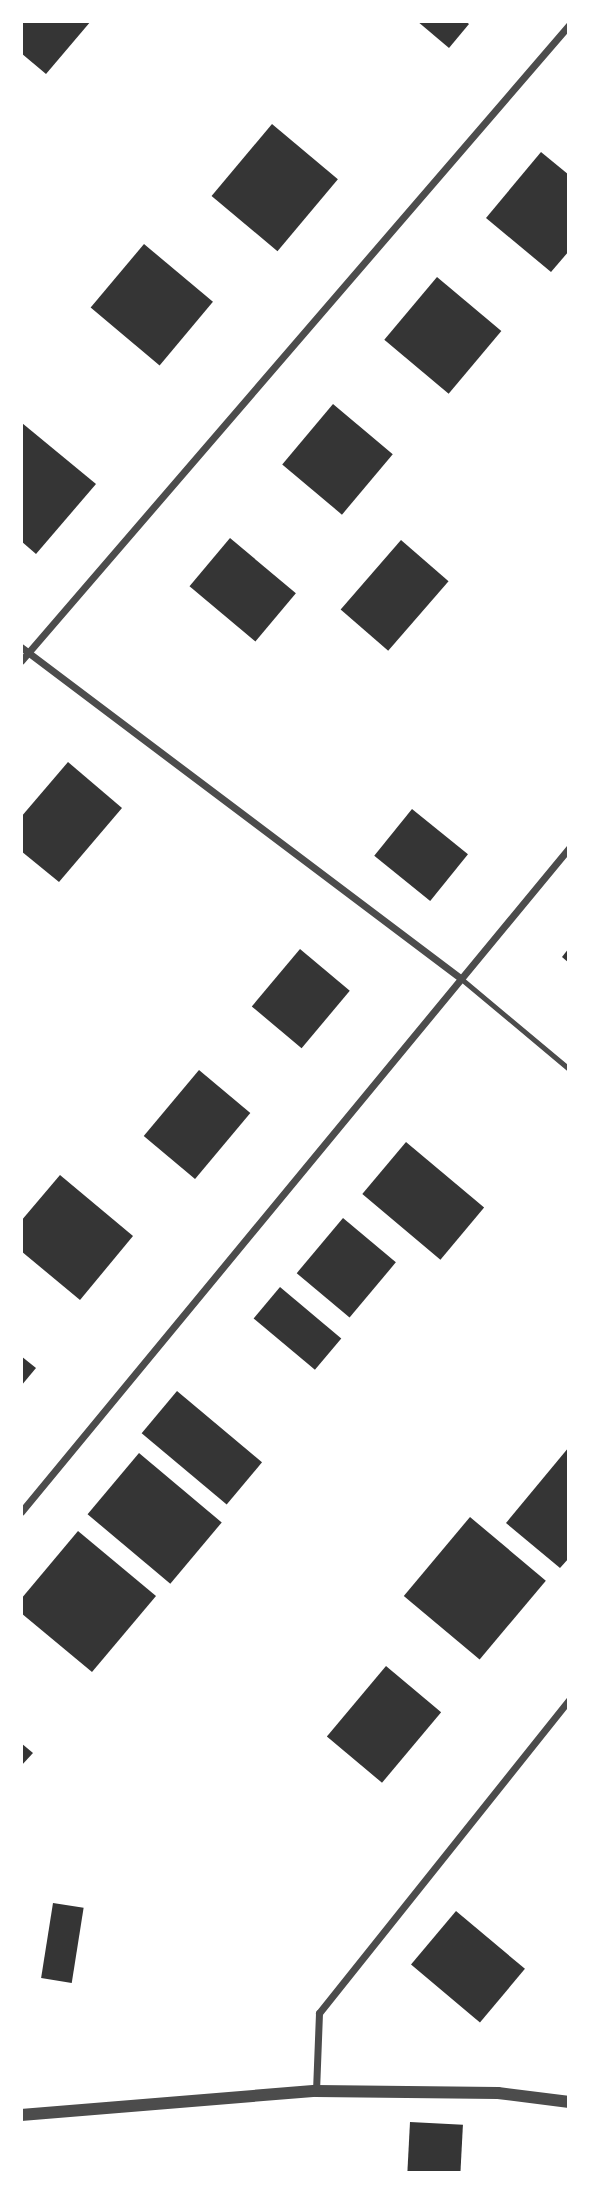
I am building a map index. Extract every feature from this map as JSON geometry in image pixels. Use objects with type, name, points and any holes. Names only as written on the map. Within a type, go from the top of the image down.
[{"type":"street","points":[[21,661],[24,650],[569,25]]},
{"type":"street","points":[[24,650],[459,977]]},
{"type":"street","points":[[21,1512],[459,977],[569,848]]},
{"type":"street","points":[[316,2091],[319,2013],[569,1700]]},
{"type":"street","points":[[21,2115],[316,2091],[498,2093],[569,2102]]},
{"type":"lane","points":[[459,977],[569,1069]]},
{"type":"building","points":[[21,21],[91,21],[46,74],[21,53]]},
{"type":"building","points":[[417,21],[465,21],[469,24],[449,48]]},
{"type":"building","points":[[272,124],[338,179],[277,251],[212,196]]},
{"type":"building","points":[[541,152],[569,175],[569,251],[551,272],[486,218]]},
{"type":"building","points":[[144,244],[213,302],[160,365],[91,308]]},
{"type":"building","points":[[437,277],[501,331],[449,394],[384,340]]},
{"type":"building","points":[[333,404],[393,454],[342,515],[282,465]]},
{"type":"building","points":[[22,423],[96,484],[36,554],[21,541]]},
{"type":"building","points":[[230,538],[296,593],[255,642],[190,586]]},
{"type":"building","points":[[401,540],[449,581],[388,651],[341,609]]},
{"type":"building","points":[[68,762],[122,808],[59,882],[21,851],[21,817]]},
{"type":"building","points":[[412,809],[468,854],[430,901],[374,856]]},
{"type":"building","points":[[569,948],[569,963],[562,957]]},
{"type":"building","points":[[300,949],[350,991],[302,1048],[252,1006]]},
{"type":"building","points":[[199,1070],[250,1113],[195,1179],[144,1136]]},
{"type":"building","points":[[406,1142],[484,1208],[440,1260],[362,1194]]},
{"type":"building","points":[[60,1175],[133,1236],[80,1300],[21,1251],[21,1221]]},
{"type":"building","points":[[343,1218],[396,1262],[350,1318],[297,1273]]},
{"type":"building","points":[[280,1287],[341,1338],[315,1370],[254,1318]]},
{"type":"building","points":[[21,1356],[36,1368],[21,1386]]},
{"type":"building","points":[[177,1391],[262,1462],[227,1504],[142,1433]]},
{"type":"building","points":[[569,1447],[569,1558],[560,1568],[506,1523]]},
{"type":"building","points":[[139,1453],[222,1522],[170,1584],[88,1514]]},
{"type":"building","points":[[470,1517],[546,1581],[480,1660],[404,1596]]},
{"type":"building","points":[[78,1531],[156,1596],[92,1672],[21,1613],[21,1599]]},
{"type":"building","points":[[386,1666],[441,1712],[382,1783],[327,1736]]},
{"type":"building","points":[[21,1743],[33,1753],[21,1766]]},
{"type":"building","points":[[53,1903],[84,1908],[72,1983],[41,1978]]},
{"type":"building","points":[[456,1911],[525,1969],[480,2022],[411,1965]]},
{"type":"building","points":[[410,2122],[463,2125],[460,2173],[407,2173]]}]
